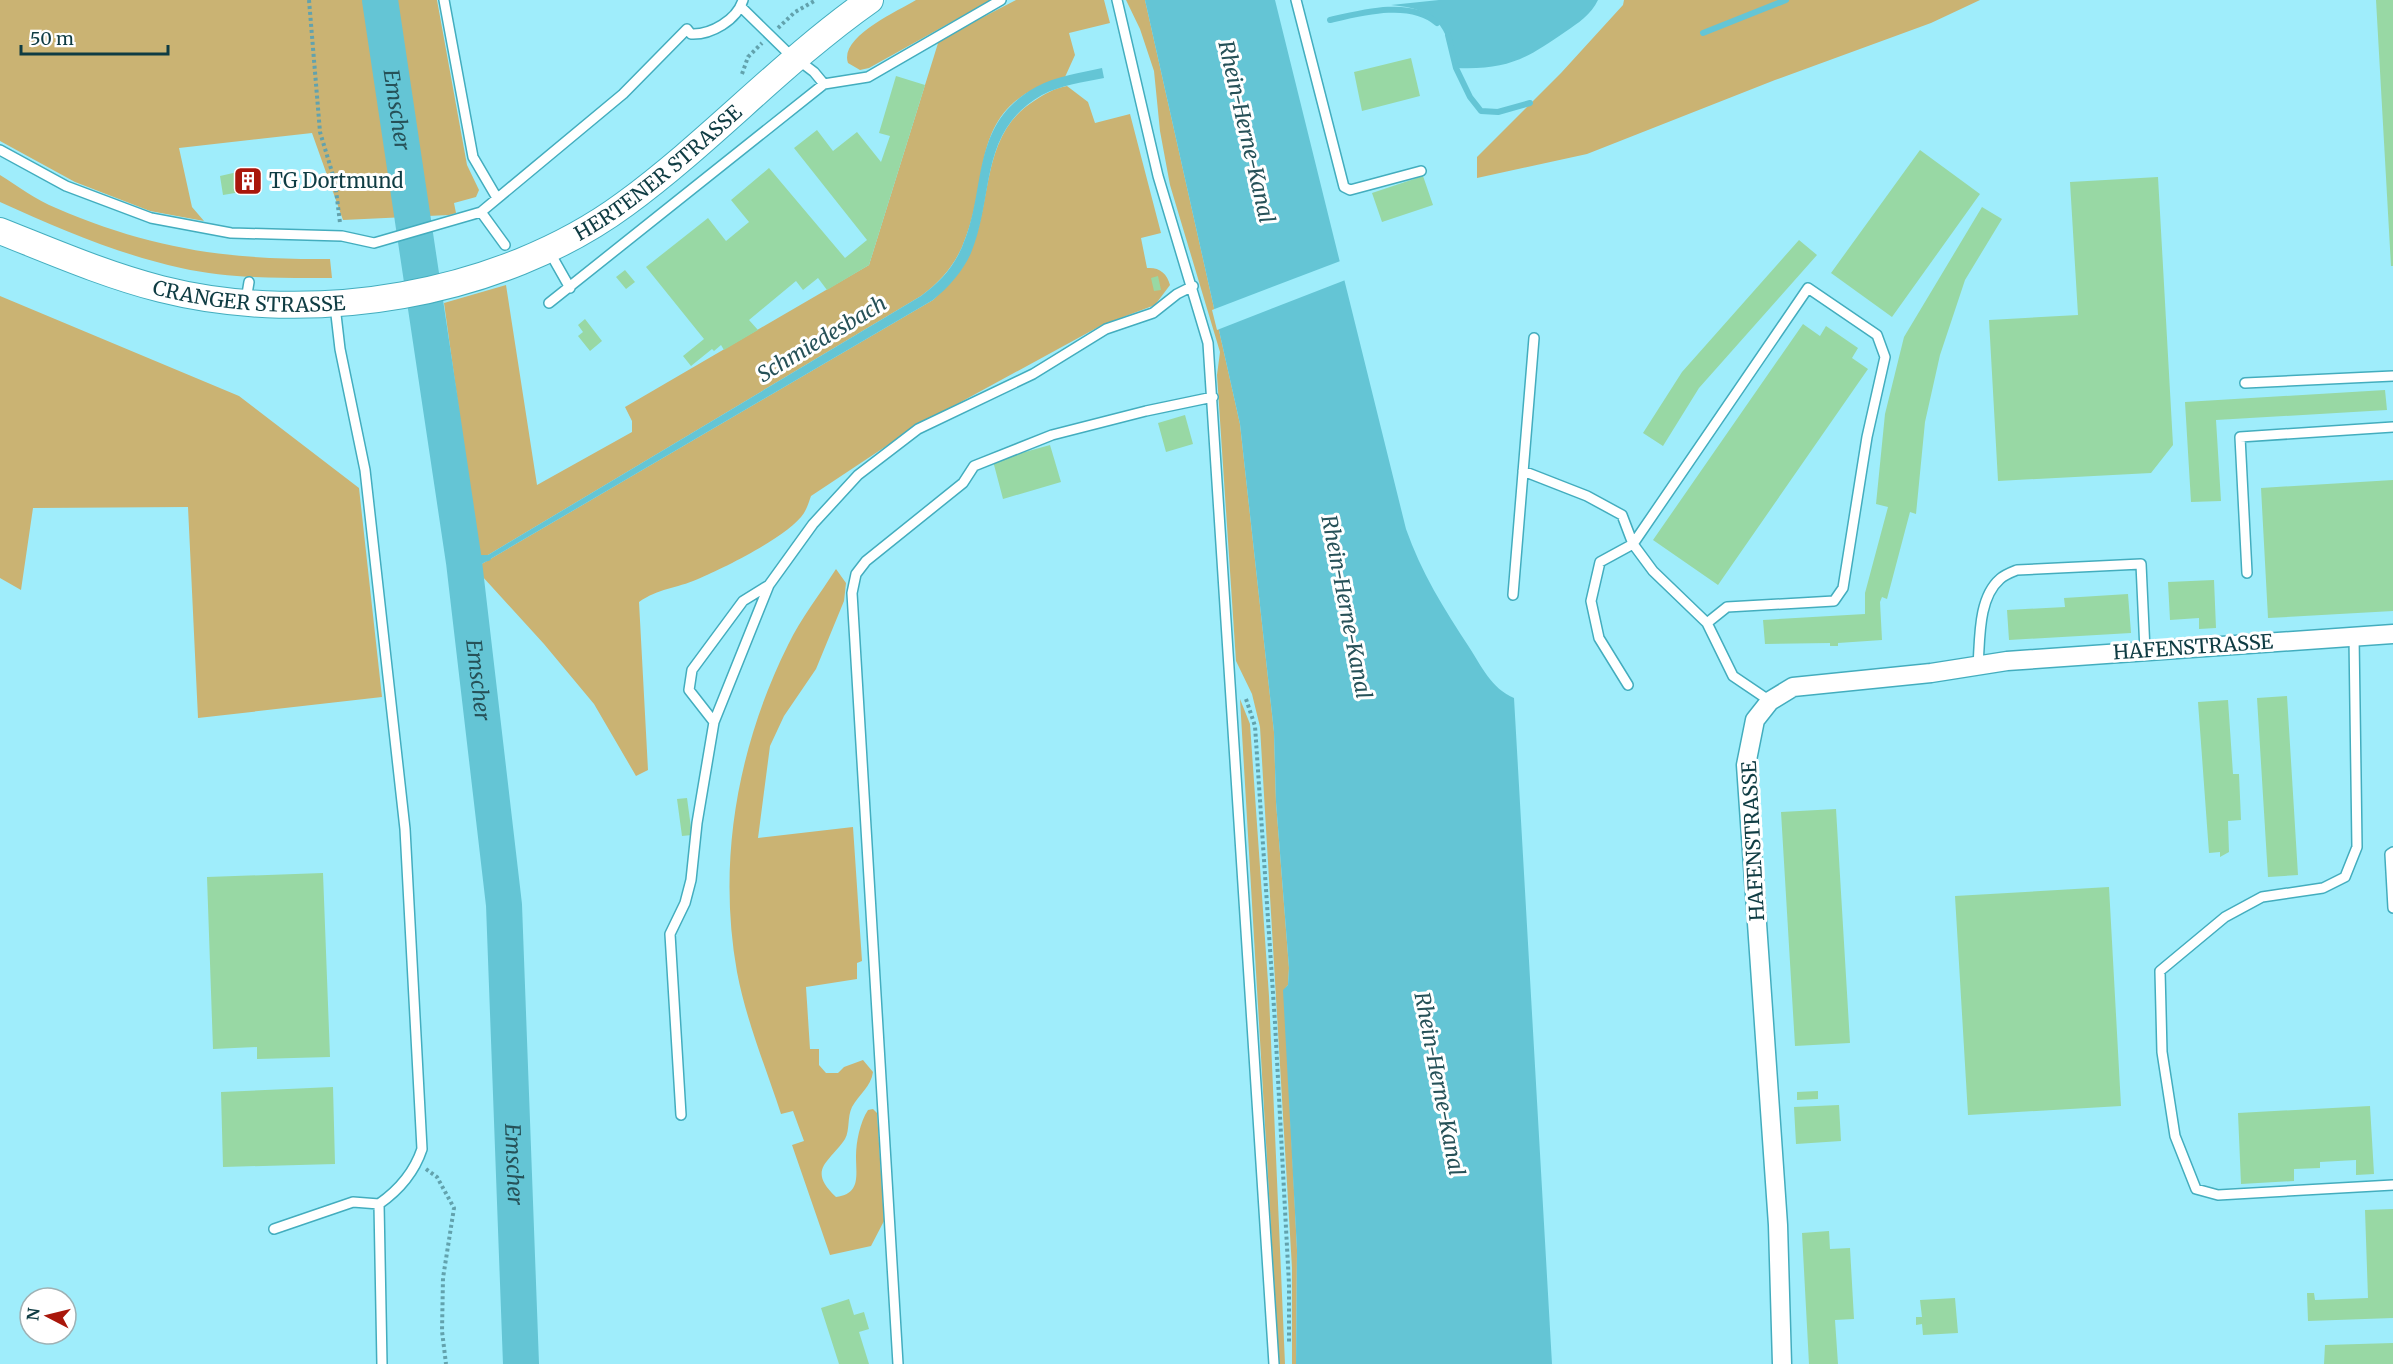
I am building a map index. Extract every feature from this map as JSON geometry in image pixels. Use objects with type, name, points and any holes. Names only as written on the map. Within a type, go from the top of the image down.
[{"type":"main road","name":"HERTENER STRASSE","points":[[504,256],[548,248],[594,224],[642,192],[712,135],[798,57],[870,0]]},
{"type":"main road","name":"CRANGER STRASSE","points":[[0,231],[80,263],[161,289],[247,292],[335,304],[383,298],[471,278],[504,256]]},
{"type":"street","name":"HAFENSTRASSE","points":[[1782,1364],[1778,1224],[1746,765],[1755,720],[1770,701],[1793,687],[1978,666],[2145,651],[2393,634]]},
{"type":"lane","points":[[444,0],[473,157],[497,198]]},
{"type":"lane","name":"HERTENER STRASSE","points":[[549,303],[824,84],[868,77],[1001,0]]},
{"type":"lane","points":[[1117,0],[1158,176],[1193,286],[1208,343],[1274,1364]]},
{"type":"lane","points":[[1296,0],[1344,187],[1350,190],[1421,171]]},
{"type":"lane","points":[[0,150],[66,186],[151,218],[231,233],[342,236],[374,243],[482,212],[623,94],[687,29],[691,34],[702,34],[717,29],[742,4],[770,35],[798,57],[824,84]]},
{"type":"lane","points":[[482,212],[504,256]]},
{"type":"lane","points":[[548,248],[570,288]]},
{"type":"lane","points":[[681,1114],[670,934],[685,903],[691,880],[697,823],[714,722],[769,585],[813,524],[858,475],[918,429],[1033,374],[1106,329],[1153,313],[1177,294],[1193,286]]},
{"type":"lane","points":[[1628,685],[1599,638],[1591,601],[1600,562],[1633,544],[1808,288],[1877,335],[1885,357],[1867,437],[1843,588],[1834,601],[1727,607],[1707,623]]},
{"type":"lane","points":[[274,1229],[353,1202],[379,1204],[397,1192],[417,1162],[422,1149],[405,829],[365,470],[340,349],[335,304]]},
{"type":"lane","points":[[1513,595],[1534,338]]},
{"type":"lane","points":[[2245,383],[2393,376]]},
{"type":"lane","points":[[898,1364],[852,605],[856,574],[866,561],[963,483],[974,466],[1052,435],[1213,397]]},
{"type":"lane","points":[[2247,573],[2240,437],[2393,427]]},
{"type":"lane","points":[[1523,471],[1587,496],[1622,515],[1633,544],[1653,571],[1707,623],[1733,676],[1770,701]]},
{"type":"lane","points":[[1978,666],[1983,612],[1990,591],[2000,578],[2017,570],[2141,564],[2145,651]]},
{"type":"lane","points":[[714,722],[689,690],[692,670],[742,601],[769,585]]},
{"type":"lane","points":[[2354,636],[2357,847],[2345,877],[2323,888],[2262,897],[2225,917],[2160,971],[2162,1052],[2175,1136],[2196,1189],[2218,1195],[2393,1185]]},
{"type":"lane","points":[[2393,852],[2390,854],[2393,908]]},
{"type":"lane","points":[[379,1204],[382,1364]]},
{"type":"path","points":[[309,0],[320,132],[335,182],[342,236]]},
{"type":"path","points":[[737,78],[744,71],[748,57],[770,35],[795,12],[816,0]]},
{"type":"path","points":[[1230,673],[1241,686],[1255,726],[1277,1058],[1289,1284],[1289,1353]]},
{"type":"path","points":[[417,1162],[437,1177],[454,1208],[443,1278],[442,1331],[446,1364]]},
{"type":"shaded area","points":[[0,0],[437,0],[467,165],[479,190],[476,197],[454,203],[456,213],[449,215],[343,220],[312,133],[179,148],[192,207],[204,221],[150,211],[75,182],[0,141]]},
{"type":"shaded area","points":[[916,0],[991,0],[869,68],[860,70],[848,63],[848,53],[860,35],[883,18]]},
{"type":"shaded area","points":[[1016,0],[1104,0],[1110,23],[1069,33],[1075,55],[1065,77],[1033,90],[1010,106],[996,125],[987,146],[971,220],[962,247],[940,280],[921,296],[488,555],[479,555],[444,303],[506,285],[537,485],[632,432],[632,421],[625,407],[869,265],[939,40]]},
{"type":"shaded area","points":[[1126,0],[1145,0],[1240,424],[1274,732],[1276,802],[1289,968],[1288,985],[1284,990],[1297,1250],[1296,1364],[1292,1364],[1292,1268],[1260,727],[1252,694],[1236,661],[1217,375],[1220,352],[1170,185],[1160,131],[1154,71],[1140,29]]},
{"type":"shaded area","points":[[1624,0],[1980,0],[1931,23],[1775,80],[1587,154],[1477,178],[1477,157],[1561,73],[1623,5]]},
{"type":"shaded area","points":[[1067,86],[1088,102],[1095,123],[1130,114],[1161,233],[1141,238],[1147,268],[1162,272],[1170,285],[1155,305],[1102,325],[915,427],[811,496],[804,513],[796,522],[771,541],[709,574],[653,594],[639,602],[648,770],[636,776],[594,704],[544,644],[482,576],[480,565],[933,300],[959,273],[970,253],[982,213],[990,171],[1004,132],[1017,115],[1034,101],[1058,88]]},
{"type":"shaded area","points":[[0,175],[49,205],[125,233],[190,249],[224,254],[330,259],[332,278],[256,277],[200,272],[134,256],[67,231],[0,202]]},
{"type":"shaded area","points":[[0,296],[239,396],[359,488],[382,697],[198,718],[188,507],[33,508],[21,590],[0,578]]},
{"type":"shaded area","points":[[836,569],[846,583],[844,601],[816,669],[784,716],[770,746],[758,838],[853,827],[862,961],[857,963],[857,979],[806,987],[810,1049],[819,1049],[819,1065],[826,1073],[838,1073],[844,1067],[863,1060],[873,1072],[867,1086],[852,1107],[845,1139],[828,1160],[822,1172],[827,1187],[836,1197],[850,1192],[856,1177],[859,1132],[868,1110],[873,1109],[877,1113],[884,1221],[871,1246],[830,1255],[792,1145],[804,1141],[793,1111],[781,1114],[746,1008],[737,972],[731,930],[730,888],[731,846],[736,804],[756,723],[793,635]]},
{"type":"shaded area","points":[[1240,699],[1250,724],[1269,996],[1285,1364],[1279,1364]]},
{"type":"water","name":"Rhein-Herne-Kanal","points":[[1145,0],[1275,0],[1406,529],[1434,590],[1451,619],[1493,683],[1514,698],[1552,1364],[1296,1364],[1297,1250],[1283,990],[1288,985],[1289,968],[1276,802],[1274,732],[1240,424]]},
{"type":"water","points":[[1439,0],[1598,0],[1592,10],[1570,29],[1526,56],[1502,65],[1456,68],[1448,41],[1437,22],[1419,10],[1391,5]]},
{"type":"water","points":[[1102,68],[1104,78],[1065,86],[1042,95],[1022,110],[1007,127],[991,166],[978,231],[971,253],[955,278],[933,300],[480,565],[479,555],[488,555],[928,291],[950,268],[962,247],[970,225],[983,160],[999,120],[1014,102],[1036,87],[1060,77]]},
{"type":"pier","points":[[1343,260],[1348,279],[1217,330],[1212,310]]},
{"type":"building","points":[[2376,0],[2393,0],[2393,266],[2391,266]]},
{"type":"building","points":[[1411,58],[1420,96],[1362,111],[1354,72]]},
{"type":"building","points":[[896,76],[925,85],[869,265],[827,290],[818,278],[803,290],[796,281],[749,320],[758,330],[724,350],[721,345],[714,351],[712,349],[691,366],[683,356],[704,339],[646,267],[708,218],[726,241],[749,222],[731,200],[769,168],[845,258],[867,240],[794,148],[817,130],[833,151],[857,132],[881,162],[890,136],[879,133]]},
{"type":"building","points":[[1920,150],[1980,194],[1892,317],[1831,273]]},
{"type":"building","points":[[255,168],[259,189],[223,195],[220,176]]},
{"type":"building","points":[[1423,176],[1433,205],[1382,222],[1372,193]]},
{"type":"building","points":[[2158,177],[2173,445],[2151,473],[1998,481],[1989,320],[2078,315],[2070,182]]},
{"type":"building","points":[[1982,207],[2002,219],[1965,280],[1940,355],[1925,422],[1916,514],[1910,512],[1887,599],[1882,597],[1880,602],[1882,640],[1838,643],[1838,646],[1830,646],[1830,643],[1765,644],[1763,620],[1865,614],[1865,593],[1888,507],[1876,504],[1885,414],[1904,337]]},
{"type":"building","points":[[1799,240],[1817,255],[1699,388],[1663,446],[1643,433],[1682,372]]},
{"type":"building","points":[[625,270],[635,282],[626,289],[616,277]]},
{"type":"building","points":[[1158,276],[1161,290],[1154,291],[1151,278]]},
{"type":"building","points":[[585,319],[602,341],[590,351],[578,336],[583,332],[578,325]]},
{"type":"building","points":[[1803,324],[1820,336],[1826,326],[1858,348],[1852,358],[1868,369],[1718,585],[1653,540]]},
{"type":"building","points":[[2385,390],[2387,410],[2216,420],[2221,501],[2191,502],[2185,402]]},
{"type":"building","points":[[1185,415],[1193,444],[1166,452],[1158,423]]},
{"type":"building","points":[[1050,445],[1061,482],[1003,499],[993,461]]},
{"type":"building","points":[[2393,480],[2393,611],[2268,618],[2261,488]]},
{"type":"building","points":[[2214,580],[2216,628],[2199,629],[2199,618],[2170,620],[2168,582]]},
{"type":"building","points":[[2128,594],[2131,633],[2009,640],[2007,610],[2065,607],[2064,598]]},
{"type":"building","points":[[2287,696],[2298,875],[2268,877],[2257,698]]},
{"type":"building","points":[[2228,700],[2233,774],[2239,774],[2241,820],[2228,821],[2229,852],[2220,857],[2220,852],[2209,853],[2198,702]]},
{"type":"building","points":[[687,798],[692,835],[682,836],[677,799]]},
{"type":"building","points":[[1836,809],[1850,1043],[1795,1046],[1781,812]]},
{"type":"building","points":[[323,873],[330,1057],[257,1059],[257,1047],[213,1049],[207,877]]},
{"type":"building","points":[[2109,887],[2121,1106],[1968,1115],[1955,896]]},
{"type":"building","points":[[333,1087],[335,1164],[223,1167],[221,1092]]},
{"type":"building","points":[[1818,1091],[1818,1099],[1797,1100],[1797,1092]]},
{"type":"building","points":[[1839,1105],[1841,1141],[1796,1144],[1794,1107]]},
{"type":"building","points":[[2370,1106],[2374,1174],[2356,1175],[2356,1160],[2320,1162],[2320,1168],[2294,1169],[2294,1181],[2241,1184],[2238,1113]]},
{"type":"building","points":[[2393,1209],[2393,1318],[2308,1321],[2307,1293],[2314,1293],[2315,1300],[2368,1298],[2365,1210]]},
{"type":"building","points":[[1829,1231],[1830,1249],[1850,1248],[1854,1319],[1835,1320],[1838,1364],[1809,1364],[1802,1233]]},
{"type":"building","points":[[1955,1298],[1958,1333],[1923,1335],[1922,1324],[1916,1325],[1916,1317],[1922,1317],[1920,1300]]},
{"type":"building","points":[[849,1299],[854,1315],[864,1312],[869,1329],[859,1332],[869,1364],[839,1364],[821,1308]]},
{"type":"building","points":[[2393,1343],[2393,1364],[2324,1364],[2325,1345]]},
{"type":"waterway","name":"Emscher","points":[[380,0],[464,562],[504,905],[521,1364]]},
{"type":"waterway","name":"Schmiedesbach","points":[[1703,33],[1786,0]]},
{"type":"waterway","name":"Schmiedesbach","points":[[1330,20],[1372,11],[1401,10],[1426,16],[1437,23]]},
{"type":"waterway","name":"Schmiedesbach","points":[[1448,35],[1456,68],[1470,97],[1481,111],[1498,112],[1530,103]]},
{"type":"waterway","name":"Schmiedesbach","points":[[464,562],[488,558]]},
{"type":"place","name":"TG Dortmund","points":[[248,181]]}]
